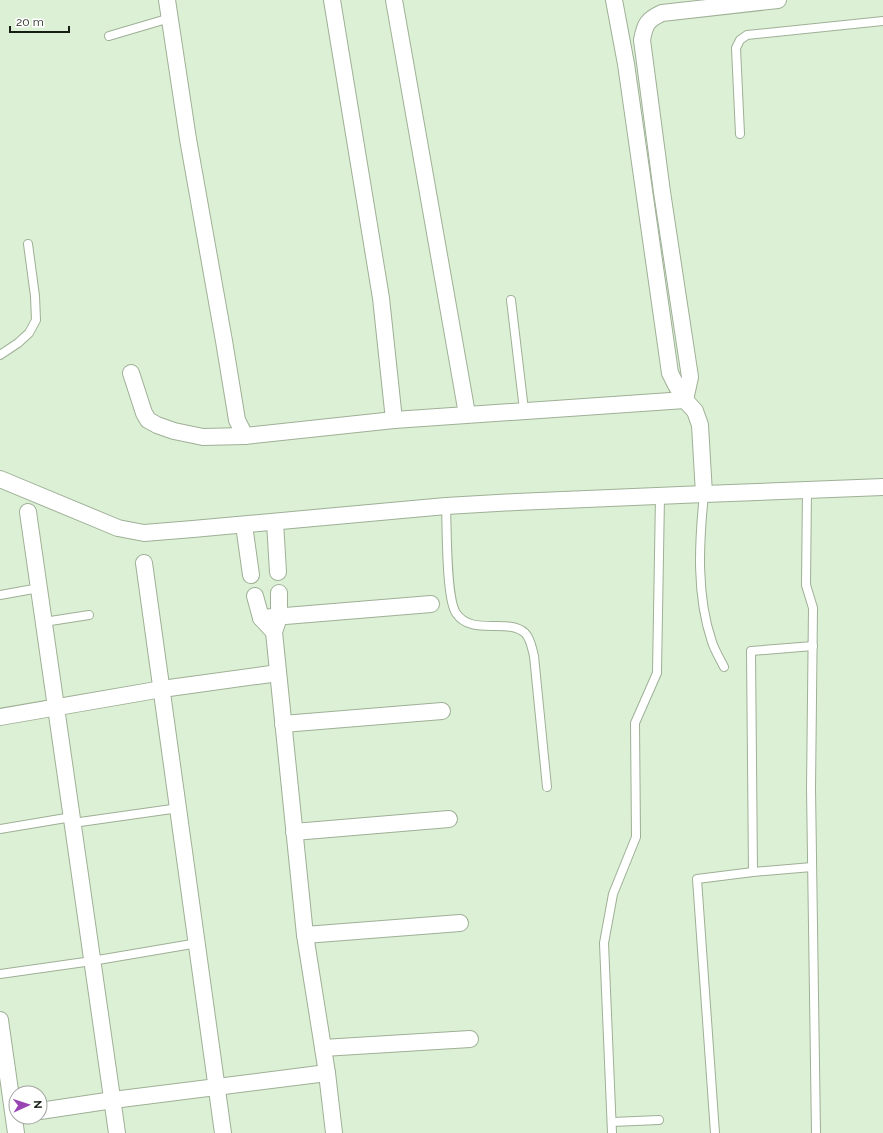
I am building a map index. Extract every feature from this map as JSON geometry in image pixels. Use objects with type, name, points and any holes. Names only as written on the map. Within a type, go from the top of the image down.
[{"type":"street","points":[[167,0],[188,139],[237,420],[245,436]]},
{"type":"street","points":[[332,0],[381,298],[394,420]]},
{"type":"street","points":[[394,0],[468,414]]},
{"type":"street","points":[[614,0],[626,64],[670,373],[685,400],[695,411],[700,425],[704,494]]},
{"type":"street","points":[[685,400],[690,377],[662,192],[642,40],[643,33],[645,25],[648,21],[662,12],[778,0]]},
{"type":"street","points":[[131,373],[144,413],[148,420],[174,431],[203,437],[245,436],[394,420],[468,414],[685,400]]},
{"type":"street","points":[[0,479],[118,528],[144,533],[446,506],[883,487]]},
{"type":"street","points":[[28,512],[117,1133]]},
{"type":"street","points":[[275,522],[278,572]]},
{"type":"street","points":[[244,525],[251,575]]},
{"type":"street","points":[[144,563],[224,1133]]},
{"type":"street","points":[[279,593],[276,624],[278,673],[283,724],[305,935],[327,1073],[334,1133]]},
{"type":"street","points":[[255,596],[261,618],[276,624],[431,604]]},
{"type":"street","points":[[0,717],[162,689],[278,673]]},
{"type":"street","points":[[283,724],[442,711]]},
{"type":"street","points":[[294,832],[449,819]]},
{"type":"street","points":[[305,935],[460,923]]},
{"type":"street","points":[[0,1020],[10,1085]]},
{"type":"street","points":[[323,1048],[470,1038]]},
{"type":"street","points":[[48,1110],[113,1100],[327,1073]]},
{"type":"lane","points":[[109,36],[170,18]]},
{"type":"lane","points":[[740,134],[736,48],[740,40],[747,35],[883,20]]},
{"type":"lane","points":[[0,355],[18,343],[29,333],[36,320],[35,296],[28,244]]},
{"type":"lane","points":[[511,300],[524,410]]},
{"type":"lane","points":[[807,490],[806,584],[813,608],[811,788],[816,1133]]},
{"type":"lane","points":[[704,494],[700,531],[700,570],[704,615],[713,643],[724,667]]},
{"type":"lane","points":[[612,1133],[604,943],[613,894],[636,838],[635,723],[657,673],[660,496]]},
{"type":"lane","points":[[446,506],[450,597],[456,613],[465,621],[478,626],[509,627],[518,629],[525,634],[530,642],[534,656],[547,787]]},
{"type":"lane","points":[[0,595],[39,588]]},
{"type":"lane","points":[[44,622],[89,615]]},
{"type":"lane","points":[[753,872],[751,651],[813,646]]},
{"type":"lane","points":[[0,829],[179,808]]},
{"type":"lane","points":[[715,1133],[697,879],[812,867]]},
{"type":"lane","points":[[0,974],[92,961],[198,943]]},
{"type":"lane","points":[[612,1122],[659,1120]]}]
